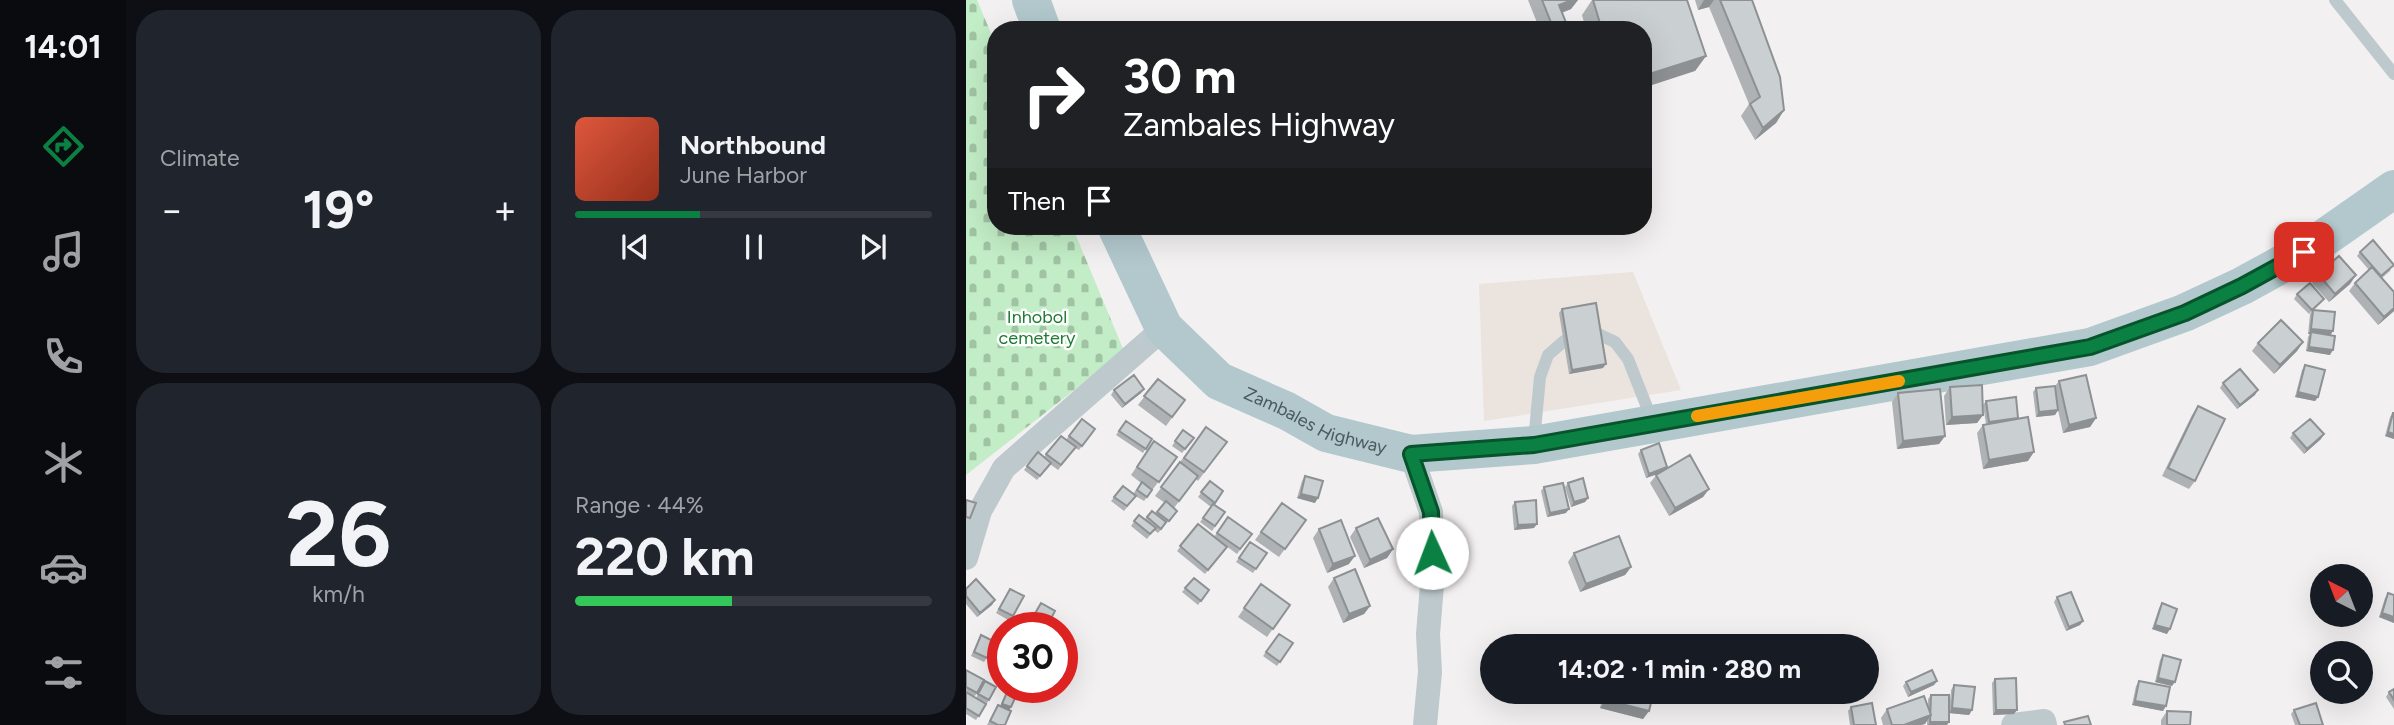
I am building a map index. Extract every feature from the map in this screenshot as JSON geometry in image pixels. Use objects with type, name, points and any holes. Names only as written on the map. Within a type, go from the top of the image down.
[{"type":"main road","points":[[1031,0],[1039,21]]},
{"type":"main road","name":"Zambales Highway","points":[[1120,235],[1164,328],[1219,381],[1287,411],[1326,433],[1411,454],[1534,445],[2090,347],[2185,313],[2242,286],[2304,252],[2394,190]]},
{"type":"street","points":[[966,558],[980,511],[1003,468],[1164,328]]},
{"type":"street","points":[[1411,454],[1431,512],[1433,573],[1428,634],[1430,672],[1425,725]]},
{"type":"street","points":[[2013,725],[2044,721],[2045,725]]},
{"type":"lane","points":[[2335,0],[2394,74]]},
{"type":"lane","points":[[1598,334],[1615,342],[1628,359],[1653,424]]},
{"type":"lane","points":[[1534,445],[1540,377],[1548,355],[1564,341]]},
{"type":"shaded area","points":[[1633,272],[1681,390],[1484,421],[1479,284]]},
{"type":"green space","name":"Inhobol cemetery","points":[[966,0],[977,0],[987,24],[987,235],[1076,235],[1124,351],[966,475]]},
{"type":"building","points":[[1542,0],[1572,0],[1559,5],[1565,21],[1550,21]]},
{"type":"building","points":[[1593,0],[1687,0],[1706,56],[1652,73],[1652,21],[1599,21]]},
{"type":"building","points":[[1720,0],[1752,0],[1780,77],[1784,110],[1763,128],[1750,104],[1760,97]]},
{"type":"building","points":[[2373,240],[2394,265],[2381,276],[2360,252]]},
{"type":"building","points":[[2339,256],[2356,275],[2335,294],[2318,274]]},
{"type":"building","points":[[2372,267],[2394,292],[2394,308],[2384,317],[2355,283]]},
{"type":"building","points":[[2310,283],[2324,299],[2312,310],[2297,294]]},
{"type":"building","points":[[1596,303],[1606,364],[1572,370],[1562,309]]},
{"type":"building","points":[[2313,310],[2335,312],[2333,331],[2311,329]]},
{"type":"building","points":[[2281,320],[2303,342],[2280,365],[2258,343]]},
{"type":"building","points":[[2311,332],[2335,336],[2333,350],[2309,347]]},
{"type":"building","points":[[2305,365],[2325,370],[2318,397],[2298,392]]},
{"type":"building","points":[[2240,369],[2258,390],[2240,405],[2223,383]]},
{"type":"building","points":[[1134,375],[1144,389],[1125,404],[1114,390]]},
{"type":"building","points":[[2086,375],[2096,418],[2069,425],[2059,381]]},
{"type":"building","points":[[1158,379],[1185,400],[1172,417],[1144,396]]},
{"type":"building","points":[[1982,385],[1983,415],[1952,417],[1950,387]]},
{"type":"building","points":[[2055,386],[2058,410],[2039,412],[2036,388]]},
{"type":"building","points":[[1940,389],[1945,436],[1903,441],[1898,393]]},
{"type":"building","points":[[2016,397],[2018,418],[1989,422],[1986,401]]},
{"type":"building","points":[[2198,406],[2225,419],[2195,481],[2168,468]]},
{"type":"building","points":[[2394,413],[2394,434],[2388,432]]},
{"type":"building","points":[[2028,417],[2034,452],[1989,460],[1983,425]]},
{"type":"building","points":[[1082,419],[1095,429],[1082,446],[1069,436]]},
{"type":"building","points":[[2310,419],[2324,434],[2307,449],[2293,433]]},
{"type":"building","points":[[1126,421],[1152,439],[1146,449],[1119,431]]},
{"type":"building","points":[[1206,427],[1227,442],[1204,472],[1184,458]]},
{"type":"building","points":[[1183,430],[1194,438],[1185,449],[1175,441]]},
{"type":"building","points":[[1061,436],[1076,447],[1061,465],[1046,454]]},
{"type":"building","points":[[1154,441],[1177,457],[1159,482],[1137,467]]},
{"type":"building","points":[[1659,443],[1667,467],[1649,474],[1641,450]]},
{"type":"building","points":[[1038,452],[1051,463],[1040,476],[1027,466]]},
{"type":"building","points":[[1690,455],[1709,489],[1675,508],[1656,475]]},
{"type":"building","points":[[1180,462],[1198,476],[1179,501],[1161,487]]},
{"type":"building","points":[[1305,476],[1323,481],[1318,498],[1301,494]]},
{"type":"building","points":[[1583,478],[1588,498],[1574,502],[1568,483]]},
{"type":"building","points":[[1210,481],[1223,491],[1215,503],[1201,492]]},
{"type":"building","points":[[1142,482],[1152,490],[1147,497],[1137,490]]},
{"type":"building","points":[[1563,483],[1569,509],[1550,513],[1544,487]]},
{"type":"building","points":[[1123,486],[1136,496],[1127,506],[1114,497]]},
{"type":"building","points":[[966,500],[976,503],[970,518],[966,517]]},
{"type":"building","points":[[1536,500],[1537,524],[1518,525],[1515,502]]},
{"type":"building","points":[[1166,501],[1177,511],[1169,521],[1157,512]]},
{"type":"building","points":[[1282,503],[1306,520],[1285,549],[1261,532]]},
{"type":"building","points":[[1213,504],[1225,512],[1215,526],[1203,518]]},
{"type":"building","points":[[1152,511],[1166,522],[1161,529],[1147,517]]},
{"type":"building","points":[[1139,515],[1156,528],[1150,534],[1134,521]]},
{"type":"building","points":[[1228,517],[1252,534],[1240,549],[1217,533]]},
{"type":"building","points":[[1378,518],[1393,549],[1370,560],[1356,528]]},
{"type":"building","points":[[1341,520],[1355,556],[1333,564],[1319,529]]},
{"type":"building","points":[[1198,524],[1227,547],[1208,570],[1180,546]]},
{"type":"building","points":[[1619,536],[1631,567],[1586,584],[1574,553]]},
{"type":"building","points":[[1250,542],[1267,553],[1256,569],[1239,558]]},
{"type":"building","points":[[1355,569],[1370,606],[1349,614],[1334,578]]},
{"type":"building","points":[[1194,578],[1209,590],[1201,601],[1185,588]]},
{"type":"building","points":[[976,579],[995,600],[980,613],[966,596],[966,589]]},
{"type":"building","points":[[1261,584],[1290,605],[1273,629],[1244,608]]},
{"type":"building","points":[[1010,589],[1024,596],[1015,612],[999,609]]},
{"type":"building","points":[[2071,592],[2083,621],[2069,627],[2057,597]]},
{"type":"building","points":[[2388,593],[2394,595],[2394,617],[2382,613]]},
{"type":"building","points":[[1041,603],[1055,611],[1054,612],[1036,612]]},
{"type":"building","points":[[2162,603],[2177,609],[2170,629],[2155,625]]},
{"type":"building","points":[[1279,634],[1293,643],[1280,662],[1266,652]]},
{"type":"building","points":[[981,635],[987,638],[987,658],[974,652]]},
{"type":"building","points":[[2163,655],[2181,660],[2175,682],[2158,678]]},
{"type":"building","points":[[966,670],[984,680],[977,693],[966,687]]},
{"type":"building","points":[[1932,670],[1937,681],[1911,692],[1906,682]]},
{"type":"building","points":[[2016,678],[2017,710],[1996,710],[1995,679]]},
{"type":"building","points":[[985,681],[987,682],[987,699],[978,694]]},
{"type":"building","points":[[2139,681],[2170,687],[2166,706],[2135,701]]},
{"type":"building","points":[[1954,685],[1975,687],[1972,710],[1952,708]]},
{"type":"building","points":[[966,692],[986,704],[979,716],[966,708]]},
{"type":"building","points":[[1931,695],[1949,695],[1949,722],[1930,722]]},
{"type":"building","points":[[1924,696],[1931,715],[1904,725],[1892,725],[1887,709]]},
{"type":"building","points":[[1622,704],[1651,704],[1649,711]]},
{"type":"building","points":[[1872,704],[1876,725],[1854,725],[1851,707]]},
{"type":"building","points":[[2316,704],[2323,725],[2300,725],[2294,710]]},
{"type":"building","points":[[998,705],[1011,711],[1005,725],[990,721]]},
{"type":"building","points":[[2167,711],[2191,712],[2190,725],[2167,725]]},
{"type":"building","points":[[2088,716],[2091,725],[2065,725],[2064,722]]},
{"type":"slow traffic","points":[[1697,416],[1899,381]]},
{"type":"route","points":[[1432,553],[1431,512],[1411,454],[1534,445],[2090,347],[2185,313],[2304,252]]}]
